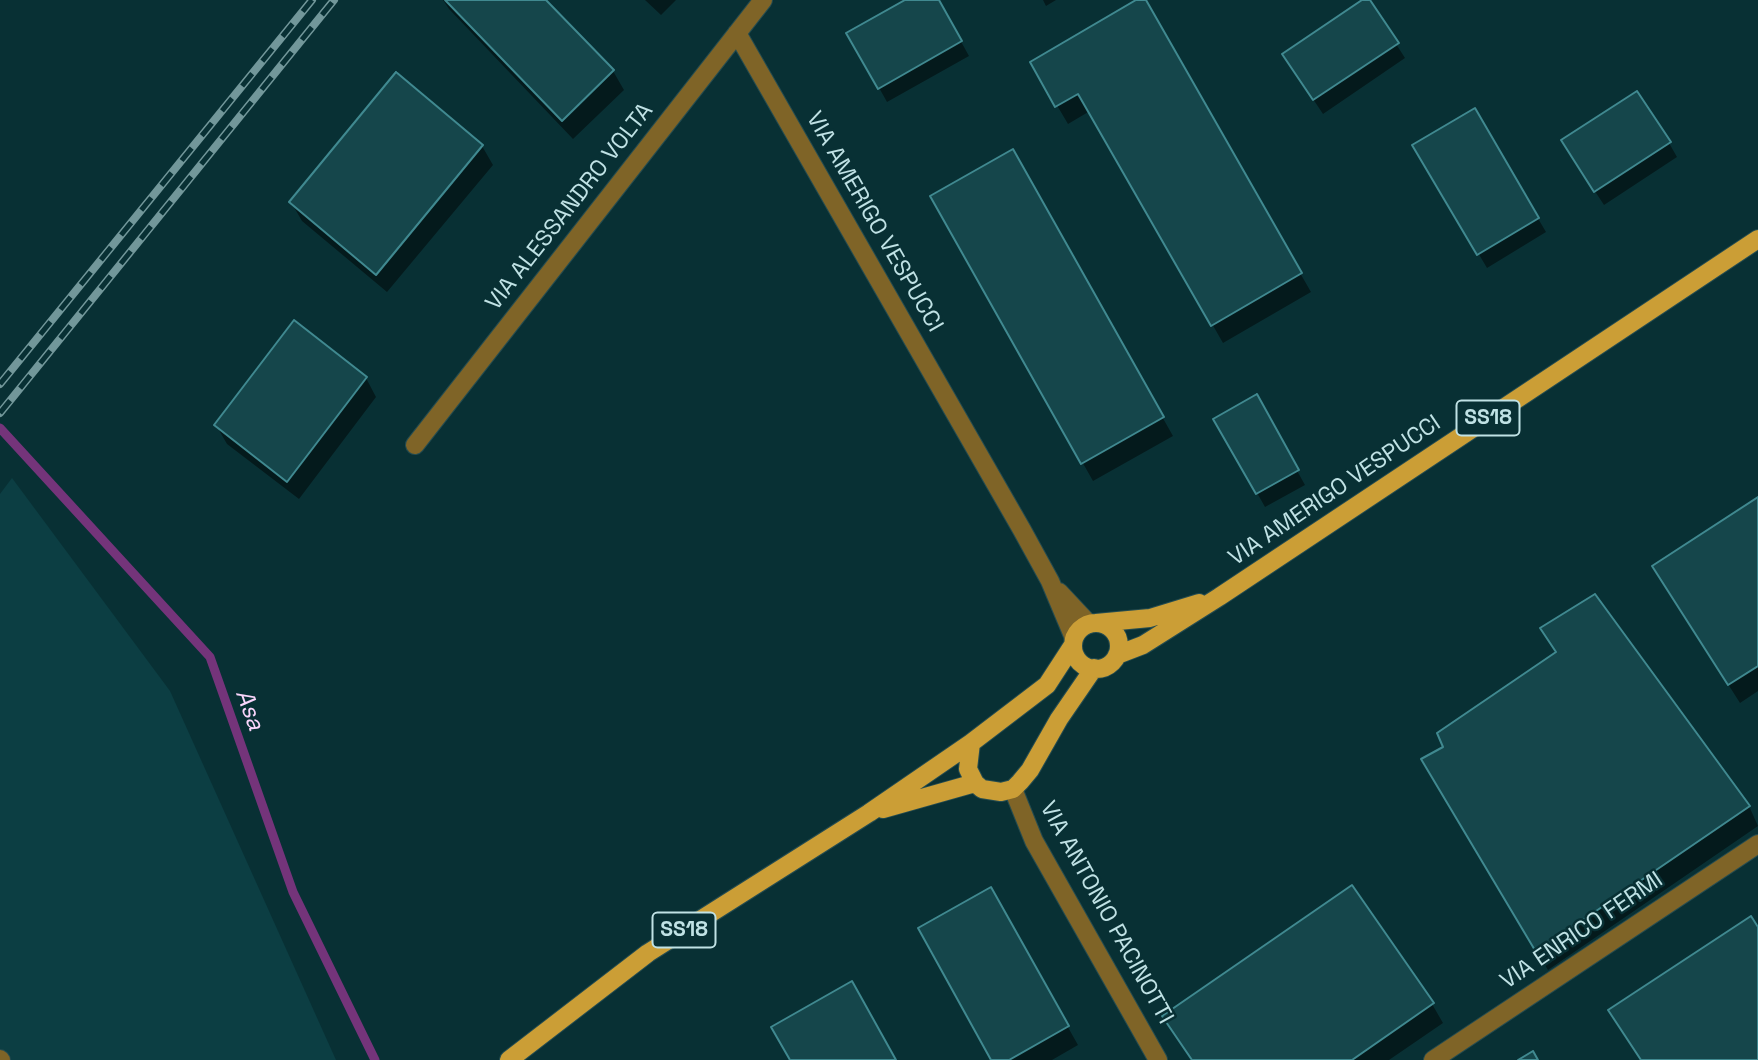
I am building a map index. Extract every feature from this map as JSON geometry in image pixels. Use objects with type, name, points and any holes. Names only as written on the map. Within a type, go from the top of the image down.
[{"type":"main road","name":"VIA AMERIGO VESPUCCI","points":[[1116,655],[1143,645],[1219,597],[1758,239]]},
{"type":"main road","name":"VIA AMERIGO VESPUCCI","points":[[1092,624],[1150,618],[1219,597]]},
{"type":"main road","name":"SS18","points":[[509,1060],[648,953],[869,813],[971,743],[1047,685],[1056,674],[1077,632],[1092,624]]},
{"type":"main road","points":[[1092,624],[1110,628],[1115,634],[1118,640],[1116,655]]},
{"type":"main road","points":[[1074,642],[1079,661],[1094,668]]},
{"type":"main road","name":"SS18","points":[[869,813],[975,783],[990,791],[1013,789],[1030,770],[1059,719],[1094,668],[1107,665],[1116,655]]},
{"type":"main road","points":[[971,743],[968,769],[975,783]]},
{"type":"street","name":"VIA ALESSANDRO VOLTA","points":[[415,444],[763,0]]},
{"type":"street","name":"VIA AMERIGO VESPUCCI","points":[[737,33],[1049,581],[1074,642]]},
{"type":"street","name":"VIA AMERIGO VESPUCCI","points":[[1049,581],[1092,624]]},
{"type":"street","name":"VIA ANTONIO PACINOTTI","points":[[1013,789],[1034,841],[1158,1060]]},
{"type":"street","name":"VIA ENRICO FERMI","points":[[1433,1060],[1758,844]]},
{"type":"shaded area","points":[[12,478],[170,691],[336,1060],[0,1060],[0,494]]},
{"type":"building","points":[[445,0],[546,0],[614,70],[562,121]]},
{"type":"building","points":[[905,0],[939,0],[962,41],[878,89],[846,33]]},
{"type":"building","points":[[1136,0],[1146,0],[1302,273],[1211,326],[1078,94],[1055,107],[1030,62]]},
{"type":"building","points":[[1362,0],[1370,0],[1399,43],[1313,100],[1282,54]]},
{"type":"building","points":[[396,72],[483,145],[376,275],[289,202]]},
{"type":"building","points":[[1637,91],[1671,142],[1594,192],[1561,140]]},
{"type":"building","points":[[1475,108],[1539,218],[1477,255],[1412,145]]},
{"type":"building","points":[[1013,149],[1164,417],[1081,464],[930,196]]},
{"type":"building","points":[[294,320],[367,377],[287,482],[214,425]]},
{"type":"building","points":[[1257,394],[1299,470],[1256,494],[1213,419]]},
{"type":"building","points":[[1758,497],[1758,666],[1728,685],[1652,566]]},
{"type":"building","points":[[1595,594],[1750,806],[1536,952],[1421,759],[1443,747],[1437,733],[1556,652],[1540,628]]},
{"type":"building","points":[[1352,885],[1434,1003],[1352,1060],[1192,1060],[1162,1016]]},
{"type":"building","points":[[991,887],[1069,1026],[1009,1060],[991,1060],[918,928]]},
{"type":"building","points":[[1751,916],[1758,927],[1758,1060],[1641,1060],[1608,1010]]},
{"type":"building","points":[[852,981],[896,1060],[790,1060],[771,1027]]},
{"type":"building","points":[[1533,1051],[1538,1060],[1518,1060]]},
{"type":"waterway","name":"Asa","points":[[0,428],[210,657],[293,892],[375,1060]]},
{"type":"railway","points":[[0,384],[312,0]]},
{"type":"railway","points":[[0,413],[334,0]]}]
